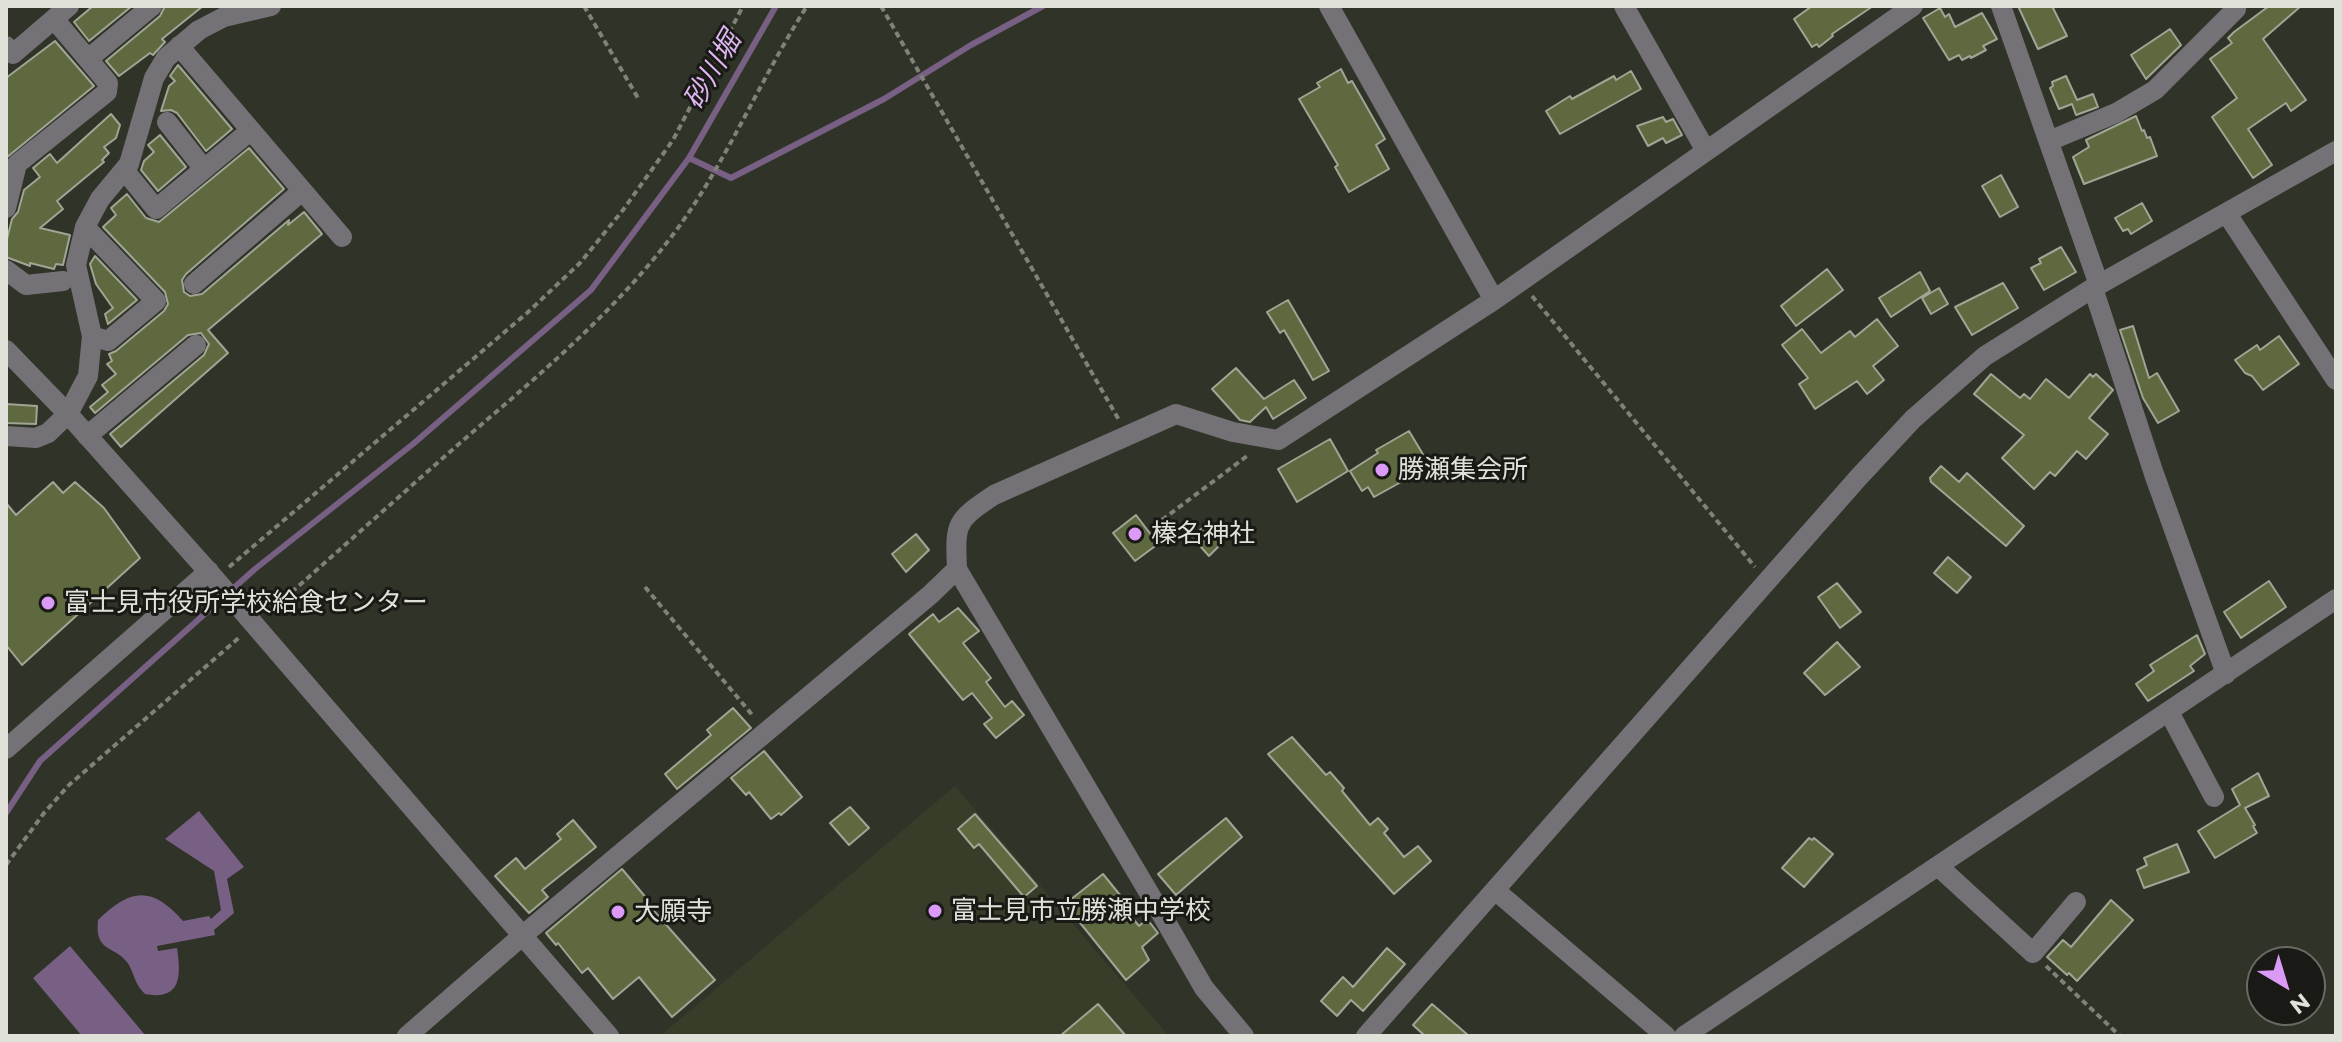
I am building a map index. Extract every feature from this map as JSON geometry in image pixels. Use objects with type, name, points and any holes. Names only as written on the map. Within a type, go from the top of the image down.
[{"type":"street","points":[[88,59],[152,6]]},
{"type":"street","points":[[6,436],[36,438],[48,433],[68,414],[88,376],[92,336],[76,265],[85,227],[100,199],[129,164],[154,78],[166,58],[199,30],[224,17],[271,6]]},
{"type":"street","points":[[1329,6],[1494,300]]},
{"type":"street","points":[[1624,6],[1706,151]]},
{"type":"street","points":[[1244,1036],[1204,988],[1181,951],[957,569],[955,533],[968,512],[994,495],[1176,414],[1268,440],[1278,440],[1494,300],[1913,6]]},
{"type":"street","points":[[2001,6],[2049,141],[2154,474],[2226,674]]},
{"type":"street","points":[[2049,141],[2116,113],[2155,90],[2236,9],[2235,6]]},
{"type":"street","points":[[6,208],[17,164],[107,92],[108,83],[88,59],[62,13],[8,53]]},
{"type":"street","points":[[179,46],[342,237]]},
{"type":"street","points":[[167,122],[204,169]]},
{"type":"street","points":[[125,171],[156,209],[250,131]]},
{"type":"street","points":[[1366,1036],[1913,419],[1985,356],[2096,286],[2336,151]]},
{"type":"street","points":[[194,284],[302,191]]},
{"type":"street","points":[[2227,214],[2336,380]]},
{"type":"street","points":[[85,227],[156,301],[108,341],[92,336]]},
{"type":"street","points":[[6,270],[26,285],[63,281]]},
{"type":"street","points":[[87,436],[196,345]]},
{"type":"street","points":[[6,350],[68,414],[253,622],[609,1036]]},
{"type":"street","points":[[407,1036],[957,569]]},
{"type":"street","points":[[6,749],[214,578]]},
{"type":"street","points":[[1684,1036],[2336,599]]},
{"type":"street","points":[[2169,712],[2214,797]]},
{"type":"street","points":[[1939,867],[2033,953],[2076,902]]},
{"type":"street","points":[[1496,891],[1666,1036]]},
{"type":"path","points":[[584,6],[638,98]]},
{"type":"path","points":[[214,578],[296,513],[580,263],[673,140],[743,6]]},
{"type":"path","points":[[6,865],[69,785],[545,370],[630,287],[666,244],[711,178],[807,6]]},
{"type":"path","points":[[881,6],[1129,436]]},
{"type":"path","points":[[1521,281],[1767,581]]},
{"type":"path","points":[[1154,526],[1268,440]]},
{"type":"path","points":[[645,587],[767,732]]},
{"type":"path","points":[[2033,953],[2120,1036]]},
{"type":"shaded area","name":"富士見市立勝瀬中学校","points":[[955,786],[1169,1036],[660,1036]]},
{"type":"shaded area","points":[[199,811],[244,867],[227,879],[234,913],[214,930],[215,935],[157,946],[158,951],[177,948],[179,968],[176,984],[166,994],[145,994],[124,959],[99,939],[98,920],[121,902],[141,895],[161,902],[183,921],[209,916],[211,919],[221,910],[214,871],[165,839]]},
{"type":"shaded area","points":[[70,946],[146,1036],[82,1036],[33,978]]},
{"type":"building","points":[[93,6],[132,6],[89,41],[74,22]]},
{"type":"building","points":[[165,6],[203,6],[162,39],[165,42],[153,55],[150,53],[119,76],[106,61],[160,16]]},
{"type":"building","points":[[1812,6],[1873,6],[1832,34],[1819,47],[1817,44],[1812,47],[1794,19]]},
{"type":"building","points":[[2018,6],[2052,6],[2067,36],[2038,49]]},
{"type":"building","points":[[2269,6],[2301,6],[2263,39],[2306,100],[2291,111],[2286,103],[2248,129],[2272,165],[2253,178],[2212,117],[2237,98],[2210,59],[2232,43],[2228,38],[2234,32]]},
{"type":"building","points":[[1940,8],[1945,17],[1949,14],[1955,27],[1982,13],[1997,39],[1983,46],[1986,50],[1971,58],[1962,60],[1959,55],[1949,60],[1923,18]]},
{"type":"building","points":[[2170,29],[2181,45],[2146,79],[2131,55]]},
{"type":"building","points":[[55,41],[94,86],[6,158],[6,78]]},
{"type":"building","points":[[178,65],[232,129],[206,151],[177,113],[161,111],[169,86],[175,81],[170,76]]},
{"type":"building","points":[[1341,69],[1348,83],[1352,81],[1385,139],[1376,145],[1389,169],[1349,192],[1335,167],[1338,165],[1299,99],[1320,87],[1317,83]]},
{"type":"building","points":[[1631,71],[1641,89],[1560,134],[1546,111],[1570,96],[1572,99],[1614,76],[1616,80]]},
{"type":"building","points":[[2066,76],[2077,100],[2093,94],[2098,107],[2076,115],[2072,104],[2059,109],[2050,88],[2052,82]]},
{"type":"building","points":[[111,114],[120,125],[116,138],[104,147],[109,153],[102,160],[104,162],[57,201],[63,209],[40,228],[70,235],[63,265],[56,264],[54,269],[30,263],[30,266],[6,257],[12,219],[18,212],[24,190],[40,177],[33,168],[50,154],[57,163]]},
{"type":"building","points":[[2136,116],[2142,131],[2147,138],[2150,137],[2157,156],[2084,184],[2073,157],[2089,147],[2086,140]]},
{"type":"building","points":[[1663,117],[1666,122],[1673,119],[1682,135],[1666,143],[1663,138],[1648,146],[1637,126]]},
{"type":"building","points":[[160,135],[186,167],[158,191],[141,170],[144,161],[154,152],[148,145]]},
{"type":"building","points":[[249,148],[284,189],[186,274],[182,280],[184,292],[190,296],[202,294],[289,220],[288,225],[304,212],[322,234],[208,330],[228,353],[121,447],[110,434],[204,355],[209,344],[201,333],[188,335],[95,413],[90,407],[108,392],[102,385],[116,374],[107,364],[112,361],[109,354],[164,311],[168,304],[165,292],[103,227],[116,215],[111,208],[127,194],[146,218],[159,222]]},
{"type":"building","points":[[2001,175],[2018,207],[2000,217],[1982,186]]},
{"type":"building","points":[[2142,203],[2152,221],[2131,234],[2128,229],[2123,231],[2115,218]]},
{"type":"building","points":[[2061,247],[2076,272],[2044,290],[2031,268],[2041,263],[2039,259]]},
{"type":"building","points":[[95,256],[137,300],[108,324],[105,314],[113,308],[96,284],[90,264]]},
{"type":"building","points":[[1827,269],[1843,290],[1796,326],[1781,306]]},
{"type":"building","points":[[1920,272],[1930,291],[1891,317],[1879,298]]},
{"type":"building","points":[[2003,283],[2018,308],[1972,335],[1955,307]]},
{"type":"building","points":[[1939,288],[1948,304],[1931,314],[1922,298]]},
{"type":"building","points":[[1288,300],[1329,371],[1313,380],[1284,330],[1280,333],[1267,312]]},
{"type":"building","points":[[1877,319],[1898,346],[1873,366],[1884,380],[1867,394],[1857,381],[1815,409],[1799,384],[1808,378],[1782,345],[1802,329],[1821,353],[1850,331],[1855,337]]},
{"type":"building","points":[[2133,326],[2149,378],[2157,373],[2179,411],[2158,423],[2143,398],[2120,330]]},
{"type":"building","points":[[2279,336],[2299,364],[2263,390],[2235,360],[2257,345],[2260,350]]},
{"type":"building","points":[[1236,368],[1264,399],[1294,380],[1306,398],[1273,419],[1266,407],[1250,422],[1240,420],[1212,389]]},
{"type":"building","points":[[1991,374],[2020,398],[2024,394],[2030,399],[2046,379],[2069,398],[2090,374],[2093,377],[2096,374],[2113,390],[2089,418],[2108,434],[2086,459],[2077,451],[2055,476],[2050,472],[2034,489],[2002,458],[2024,435],[1974,394]]},
{"type":"building","points":[[6,404],[37,406],[36,424],[6,423]]},
{"type":"building","points":[[1409,431],[1430,466],[1374,497],[1368,487],[1362,491],[1350,471],[1378,453],[1376,450]]},
{"type":"building","points":[[1330,439],[1348,471],[1297,502],[1278,469]]},
{"type":"building","points":[[1941,466],[1959,482],[1967,473],[2024,526],[2006,546],[1931,482],[1930,478]]},
{"type":"building","name":"富士見市役所学校給食センター","points":[[53,482],[63,493],[75,482],[104,508],[140,558],[22,665],[6,645],[6,503],[16,515]]},
{"type":"building","points":[[1136,515],[1158,544],[1135,561],[1113,533]]},
{"type":"building","points":[[1207,524],[1223,542],[1209,556],[1192,537]]},
{"type":"building","points":[[916,534],[929,550],[906,572],[892,554]]},
{"type":"building","points":[[1948,557],[1971,577],[1957,593],[1934,573]]},
{"type":"building","points":[[2269,581],[2286,607],[2241,638],[2224,612]]},
{"type":"building","points":[[1837,583],[1861,612],[1840,628],[1818,597]]},
{"type":"building","points":[[958,608],[979,631],[963,643],[991,678],[986,682],[1005,707],[1012,701],[1024,715],[996,738],[984,724],[992,718],[972,693],[963,700],[909,634],[933,614],[939,622]]},
{"type":"building","points":[[2197,635],[2205,654],[2190,666],[2194,671],[2148,701],[2136,684],[2154,671],[2150,665]]},
{"type":"building","points":[[1837,642],[1860,667],[1825,695],[1804,673]]},
{"type":"building","points":[[733,708],[751,728],[677,789],[665,774],[711,735],[707,730]]},
{"type":"building","points":[[1292,737],[1326,775],[1330,772],[1370,825],[1378,818],[1388,829],[1384,833],[1404,857],[1418,846],[1431,861],[1394,894],[1268,754]]},
{"type":"building","points":[[764,751],[802,797],[781,815],[779,813],[771,819],[749,792],[746,795],[731,778]]},
{"type":"building","points":[[2258,773],[2269,796],[2245,808],[2257,833],[2215,858],[2198,831],[2240,805],[2232,789]]},
{"type":"building","points":[[850,807],[869,828],[849,845],[830,823]]},
{"type":"building","points":[[975,814],[1037,886],[1024,897],[979,844],[974,848],[958,829]]},
{"type":"building","points":[[1226,818],[1242,837],[1176,895],[1158,874]]},
{"type":"building","points":[[573,820],[596,847],[542,890],[548,897],[529,913],[495,876],[516,858],[525,869],[561,839],[557,834]]},
{"type":"building","points":[[1809,838],[1814,838],[1833,854],[1804,887],[1782,868]]},
{"type":"building","points":[[2177,844],[2189,872],[2144,888],[2137,870],[2147,865],[2144,858]]},
{"type":"building","points":[[622,869],[648,900],[646,902],[715,980],[672,1017],[639,977],[613,999],[588,968],[582,973],[546,933]]},
{"type":"building","points":[[1103,874],[1120,895],[1116,898],[1139,926],[1147,919],[1158,933],[1142,947],[1149,960],[1126,980],[1065,904]]},
{"type":"building","points":[[2111,900],[2133,920],[2077,981],[2047,957],[2063,940],[2071,947]]},
{"type":"building","points":[[1387,948],[1405,964],[1363,1011],[1351,1000],[1337,1016],[1321,1001],[1343,977],[1353,987]]},
{"type":"building","points":[[1098,1004],[1126,1036],[1060,1036]]},
{"type":"building","points":[[1432,1004],[1469,1036],[1425,1036],[1413,1025]]},
{"type":"waterway","name":"砂川堀","points":[[6,813],[40,761],[255,569],[413,444],[591,290],[689,158],[776,6]]},
{"type":"waterway","points":[[689,158],[731,178],[884,99],[971,45],[1043,6]]},
{"type":"place","name":"勝瀬集会所","points":[[1382,470]]},
{"type":"place","name":"榛名神社","points":[[1135,534]]},
{"type":"place","name":"富士見市役所学校給食センター","points":[[48,603]]},
{"type":"place","name":"富士見市立勝瀬中学校","points":[[935,911]]},
{"type":"place","name":"大願寺","points":[[618,912]]}]
